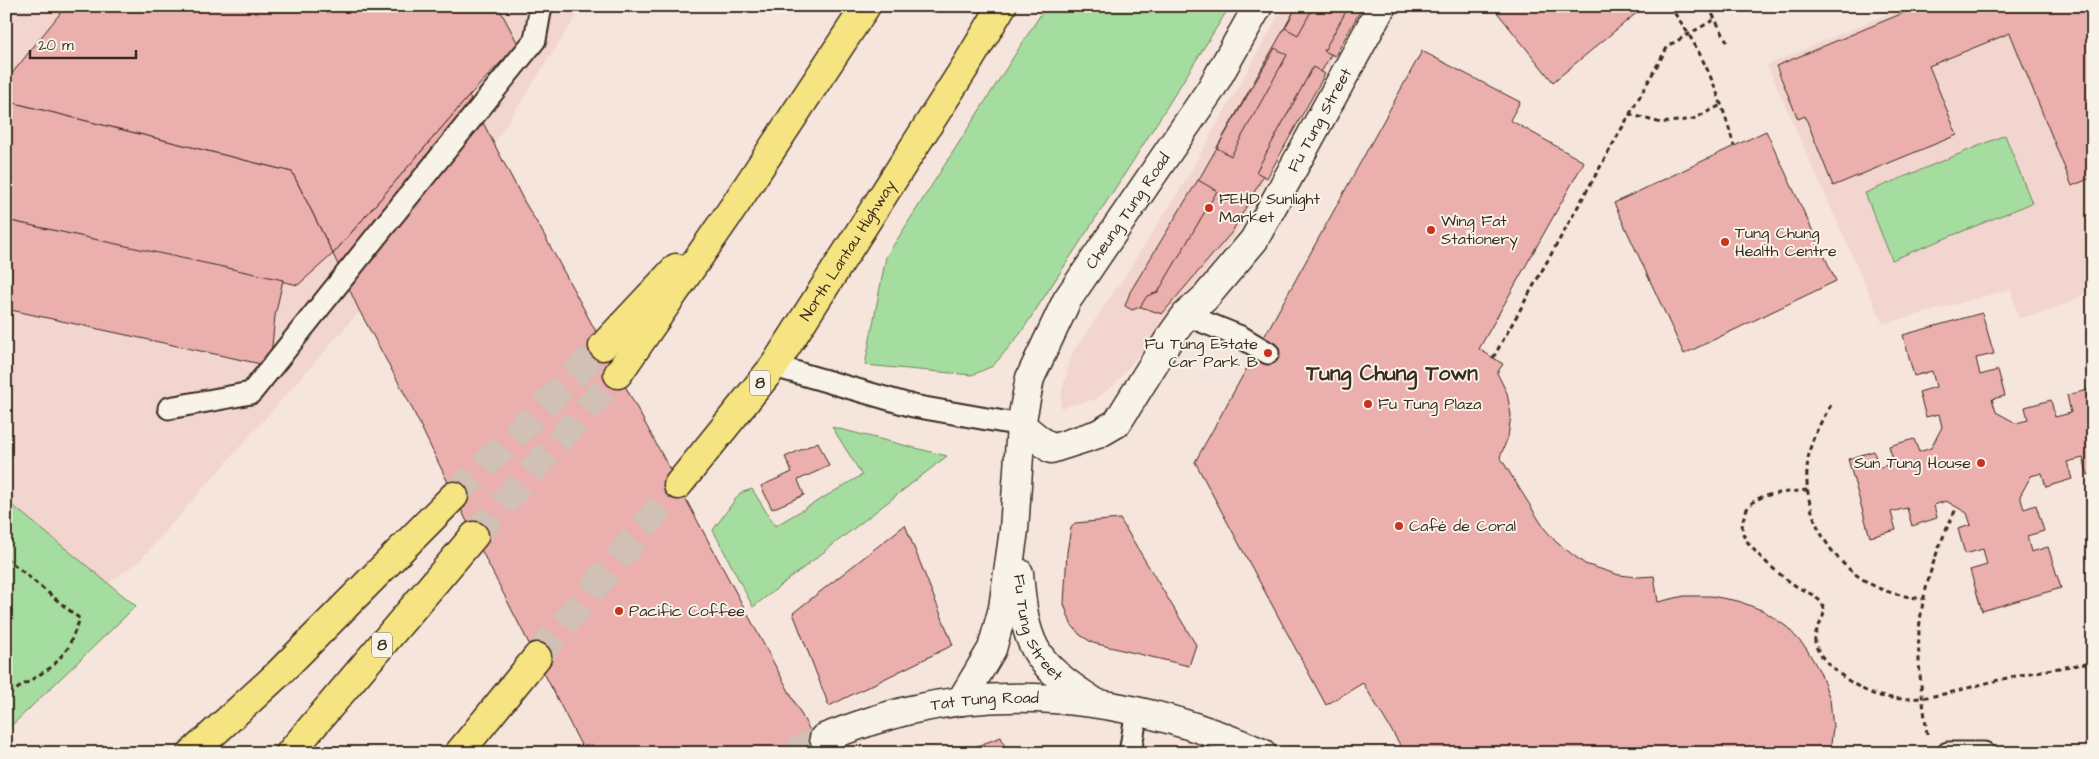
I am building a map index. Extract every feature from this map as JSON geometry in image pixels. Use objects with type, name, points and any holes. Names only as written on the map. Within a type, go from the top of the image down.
[{"type":"highway","points":[[618,374],[735,205],[866,6]]},
{"type":"highway","name":"North Lantau Highway","points":[[678,485],[774,366],[1002,6]]},
{"type":"highway","points":[[603,346],[735,205]]},
{"type":"highway","points":[[192,753],[276,676],[454,496]]},
{"type":"highway","name":"8","points":[[290,753],[474,536]]},
{"type":"highway","points":[[458,753],[537,657]]},
{"type":"street","name":"Cheung Tung Road","points":[[1021,425],[1030,378],[1067,300],[1211,89],[1258,6]]},
{"type":"street","name":"Fu Tung Street","points":[[1021,425],[1051,449],[1098,434],[1117,423],[1186,315],[1205,298],[1254,240],[1382,6]]},
{"type":"street","name":"Fu Tung Street","points":[[961,701],[992,649],[1003,608],[1014,530],[1021,425]]},
{"type":"street","name":"Fu Tung Street","points":[[1014,530],[1022,609],[1031,642],[1042,661],[1064,682],[1095,703]]},
{"type":"street","name":"Tat Tung Road","points":[[824,738],[864,723],[902,712],[961,701],[1012,697],[1095,703],[1137,710],[1187,723],[1225,736],[1262,753]]},
{"type":"lane","points":[[169,408],[251,393],[535,40],[541,6]]},
{"type":"lane","points":[[1186,315],[1241,337],[1268,353]]},
{"type":"lane","points":[[774,366],[914,406],[1021,425]]},
{"type":"lane","points":[[1130,753],[1137,710]]},
{"type":"lane","points":[[1948,753],[1984,753]]},
{"type":"path","points":[[1669,6],[1681,21],[1704,60],[1723,104],[1734,146]]},
{"type":"path","points":[[1708,6],[1729,45]]},
{"type":"path","points":[[1493,358],[1668,46],[1715,19]]},
{"type":"path","points":[[1629,114],[1661,123],[1693,119],[1723,104]]},
{"type":"path","points":[[1831,404],[1816,431],[1808,460],[1807,490],[1814,520],[1827,545],[1846,566],[1869,583],[1895,594],[1923,599]]},
{"type":"path","points":[[1807,490],[1762,497],[1749,505],[1742,520],[1743,535],[1772,568],[1794,585],[1819,599],[1823,605],[1823,619],[1816,632],[1815,641],[1817,649],[1831,666],[1850,682],[1873,694],[1898,699],[1923,698],[2004,678],[2093,663]]},
{"type":"path","points":[[1927,744],[1919,632],[1923,599],[1933,559],[1957,507]]},
{"type":"path","points":[[6,558],[80,619],[68,648],[53,666],[6,696]]},
{"type":"shaded area","points":[[6,6],[583,6],[494,143],[542,231],[474,536],[408,400],[360,311],[140,560],[108,584],[6,500]]},
{"type":"shaded area","name":"FEHD Sunlight Market","points":[[1284,6],[1363,6],[1236,234],[1114,385],[1096,399],[1061,408],[1061,395],[1072,353],[1121,282],[1184,183]]},
{"type":"shaded area","points":[[1907,6],[2093,6],[2093,288],[2070,302],[2045,312],[2018,318],[2011,289],[1883,324],[1767,65]]},
{"type":"green space","points":[[1046,6],[1230,6],[1133,161],[1020,334],[993,366],[972,375],[865,365],[886,257]]},
{"type":"green space","points":[[2005,135],[2032,203],[1892,260],[1865,193]]},
{"type":"green space","points":[[832,427],[947,456],[753,607],[713,530],[740,493],[752,489],[775,526],[862,475]]},
{"type":"green space","points":[[6,500],[136,606],[6,731]]},
{"type":"building","points":[[66,6],[498,6],[518,44],[469,96],[333,254],[292,172],[6,101],[6,81]]},
{"type":"building","name":"FEHD Sunlight Market","points":[[1297,6],[1358,6],[1232,232],[1162,314],[1129,303]]},
{"type":"building","points":[[1297,6],[1314,6],[1298,35],[1285,28]]},
{"type":"building","points":[[1349,6],[1363,6],[1335,56],[1324,51]]},
{"type":"building","points":[[1492,6],[1645,6],[1553,82]]},
{"type":"building","points":[[1920,6],[2093,6],[2093,177],[2072,186],[2010,33],[1929,66],[1957,135],[1833,186],[1805,116],[1798,119],[1776,66]]},
{"type":"building","points":[[1275,48],[1287,55],[1231,156],[1217,148]]},
{"type":"building","name":"Fu Tung Plaza","points":[[1422,51],[1520,102],[1510,120],[1584,162],[1479,349],[1503,364],[1497,373],[1507,393],[1511,415],[1508,437],[1500,457],[1544,528],[1556,542],[1585,564],[1619,575],[1654,576],[1658,602],[1684,596],[1711,596],[1738,601],[1764,611],[1787,627],[1806,648],[1820,672],[1830,699],[1833,727],[1830,753],[1405,753],[1363,683],[1326,705],[1195,462]]},
{"type":"building","points":[[1313,67],[1325,74],[1267,178],[1256,172]]},
{"type":"building","points":[[469,96],[822,753],[585,753],[474,536],[408,400],[359,310],[333,254]]},
{"type":"building","points":[[6,101],[292,172],[333,254],[298,285],[6,220]]},
{"type":"building","name":"Tung Chung Health Centre","points":[[1766,131],[1836,281],[1684,354],[1614,203]]},
{"type":"building","points":[[1198,180],[1217,191],[1158,292],[1147,296],[1140,307],[1132,310],[1125,306],[1130,292]]},
{"type":"building","points":[[6,220],[283,280],[275,316],[270,366],[6,309]]},
{"type":"building","name":"Sun Tung House","points":[[1982,313],[1994,354],[1976,358],[1980,375],[1998,370],[2005,396],[1992,399],[1996,412],[2016,423],[2028,420],[2025,407],[2051,400],[2055,417],[2071,413],[2067,395],[2092,389],[2093,473],[2088,475],[2083,458],[2067,462],[2072,479],[2046,487],[2042,473],[2031,476],[2020,496],[2024,509],[2036,505],[2044,531],[2027,536],[2031,552],[2048,547],[2061,588],[1982,611],[1970,570],[1987,565],[1983,549],[1965,554],[1958,529],[1971,525],[1967,513],[1946,501],[1934,505],[1937,518],[1912,526],[1907,508],[1891,512],[1896,530],[1870,537],[1848,459],[1874,451],[1878,468],[1894,463],[1889,446],[1914,439],[1919,452],[1931,448],[1942,427],[1939,414],[1926,417],[1919,392],[1936,387],[1932,371],[1914,376],[1903,335]]},
{"type":"building","points":[[818,442],[829,466],[798,480],[804,495],[772,509],[761,486],[792,472],[785,457]]},
{"type":"building","points":[[1120,519],[1196,645],[1189,666],[1093,643],[1080,635],[1071,624],[1064,604],[1067,552],[1071,528],[1075,523]]},
{"type":"building","points":[[905,525],[953,645],[829,706],[793,613]]},
{"type":"building","points":[[1001,737],[1008,753],[958,753]]},
{"type":"tunnel","points":[[454,496],[603,346]]},
{"type":"tunnel","points":[[474,536],[618,374]]},
{"type":"tunnel","points":[[537,657],[678,485]]},
{"type":"tunnel","points":[[793,753],[824,738]]},
{"type":"place","name":"FEHD Sunlight Market","points":[[1209,208]]},
{"type":"place","name":"Wing Fat Stationery","points":[[1431,230]]},
{"type":"place","name":"Tung Chung Health Centre","points":[[1725,242]]},
{"type":"place","name":"Fu Tung Estate Car Park B","points":[[1268,353]]},
{"type":"place","name":"Fu Tung Plaza","points":[[1368,404]]},
{"type":"place","name":"Sun Tung House","points":[[1981,463]]},
{"type":"place","name":"Café de Coral","points":[[1399,526]]},
{"type":"place","name":"Pacific Coffee","points":[[619,611]]},
{"type":"district","name":"Tung Chung Town","points":[[1392,373]]}]
